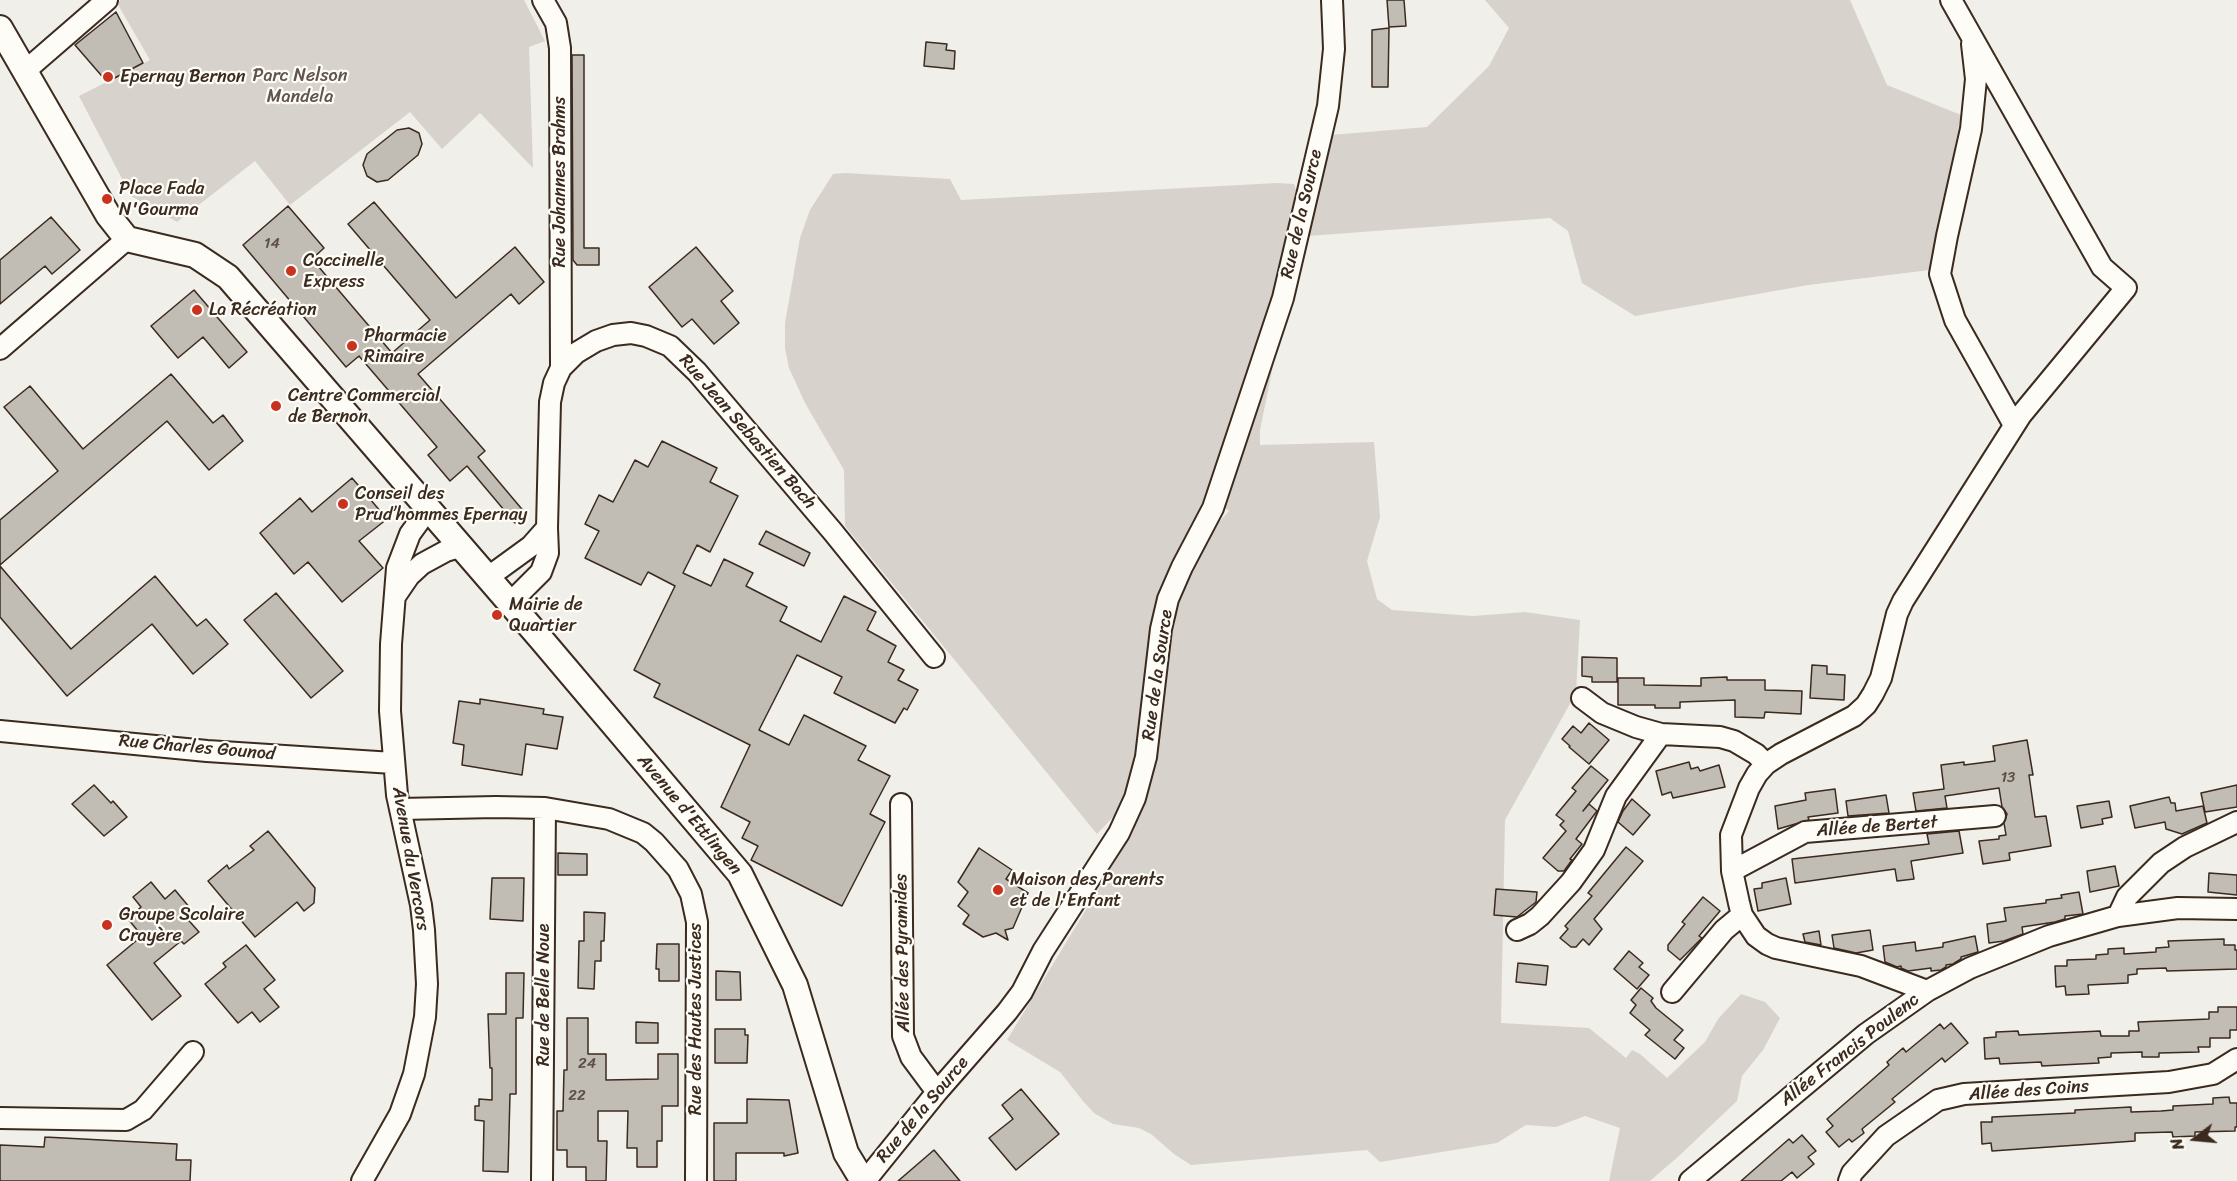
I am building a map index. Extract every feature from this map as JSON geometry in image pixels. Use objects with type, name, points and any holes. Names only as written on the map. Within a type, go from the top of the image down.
[{"type":"street","points":[[25,71],[107,0]]},
{"type":"street","name":"Rue Johannes Brahms","points":[[543,0],[556,23],[560,48],[561,368]]},
{"type":"street","name":"Rue de la Source","points":[[864,1181],[1022,992],[1043,951],[1119,833],[1135,798],[1146,758],[1161,629],[1168,599],[1213,508],[1283,298],[1328,106],[1334,50],[1332,0]]},
{"type":"street","points":[[1927,991],[1861,966],[1787,951],[1767,944],[1756,936],[1742,915],[1732,872],[1731,835],[1749,788],[1766,764],[1780,754],[1860,711],[1874,694],[1886,659],[1897,614],[1903,601],[2014,425],[2126,288],[2102,267],[1951,0]]},
{"type":"street","points":[[0,28],[108,215],[127,239],[0,349]]},
{"type":"street","points":[[1971,37],[1976,79],[1972,118],[1940,274],[1955,320],[2014,425]]},
{"type":"street","name":"Avenue d'Ettlingen","points":[[127,239],[195,255],[228,277],[541,639],[740,874],[795,984],[846,1153],[864,1181]]},
{"type":"street","name":"Rue Jean Sebastien Bach","points":[[509,604],[541,572],[548,553],[550,402],[554,383],[568,359],[587,345],[613,335],[631,333],[646,336],[670,346],[697,372],[810,505],[934,657]]},
{"type":"street","name":"Avenue du Vercors","points":[[362,1181],[400,1114],[414,1074],[425,1017],[426,951],[422,913],[400,809],[393,764],[390,711],[392,616],[396,595],[397,568],[410,534],[428,509]]},
{"type":"street","points":[[488,578],[531,546],[547,528]]},
{"type":"street","name":"Avenue du Vercors","points":[[396,595],[409,576],[422,564],[446,551],[460,547]]},
{"type":"street","points":[[1582,698],[1610,718],[1661,734],[1720,737],[1734,741],[1756,754],[1766,764]]},
{"type":"street","name":"Rue Charles Gounod","points":[[0,731],[207,751],[393,764]]},
{"type":"street","points":[[1517,930],[1540,916],[1594,850],[1616,795],[1661,734]]},
{"type":"street","name":"Allée des Pyramides","points":[[901,804],[903,1036],[911,1057],[937,1092]]},
{"type":"street","name":"Rue des Hautes Justices","points":[[400,809],[545,808],[609,819],[643,833],[678,869],[691,894],[696,914],[698,948],[696,1181]]},
{"type":"street","name":"Rue de Belle Noue","points":[[542,1181],[545,808]]},
{"type":"street","name":"Allée de Bertet","points":[[1732,872],[1805,832],[1995,816]]},
{"type":"street","points":[[2118,916],[2127,897],[2161,863],[2185,848],[2237,822]]},
{"type":"street","name":"Allée Francis Poulenc","points":[[1690,1181],[1866,1034],[1927,991],[1990,959],[2080,926],[2118,916],[2178,908],[2237,909]]},
{"type":"street","points":[[1672,992],[1724,930],[1742,915]]},
{"type":"street","points":[[0,1118],[126,1120],[142,1110],[193,1052]]},
{"type":"street","name":"Allée des Coins","points":[[1849,1181],[1852,1173],[1886,1136],[1938,1100],[1964,1094],[2169,1082],[2213,1074],[2237,1059]]},
{"type":"green space","name":"Parc Nelson Mandela","points":[[121,0],[524,0],[545,41],[529,47],[533,168],[480,113],[442,149],[410,112],[290,205],[255,161],[177,222],[131,196],[79,96],[150,60],[117,3]]},
{"type":"green space","points":[[1485,0],[1850,0],[1887,85],[1961,115],[1930,270],[1808,285],[1635,316],[1582,283],[1568,231],[1550,218],[1308,236],[1331,135],[1427,127],[1489,66],[1509,28]]},
{"type":"green space","points":[[833,174],[950,179],[961,200],[1277,183],[1294,184],[1297,193],[1278,298],[1197,526],[1143,722],[1129,800],[1097,834],[845,526],[844,470],[805,403],[789,368],[785,348],[785,323],[800,238],[810,210]]},
{"type":"green space","points":[[1274,361],[1260,430],[1260,445],[1374,442],[1380,517],[1367,561],[1377,599],[1392,610],[1473,616],[1525,612],[1580,620],[1576,693],[1505,820],[1501,1023],[1589,1028],[1626,1058],[1632,1050],[1640,1054],[1667,1078],[1705,1042],[1718,1019],[1741,994],[1765,1002],[1780,1018],[1763,1050],[1742,1076],[1737,1101],[1650,1181],[1609,1181],[1620,1128],[1585,1116],[1556,1127],[1526,1125],[1497,1143],[1380,1162],[1367,1150],[1191,1165],[1151,1134],[1139,1128],[1113,1124],[1094,1113],[1060,1072],[1007,1040],[1133,832],[1149,786],[1157,744],[1167,637],[1183,576],[1212,530],[1229,511],[1223,507],[1267,372]]},
{"type":"building","points":[[1387,0],[1404,0],[1406,26],[1389,27]]},
{"type":"building","points":[[116,12],[143,63],[107,82],[75,45]]},
{"type":"building","points":[[1389,28],[1388,87],[1372,87],[1372,30]]},
{"type":"building","points":[[926,42],[947,44],[946,50],[955,51],[954,69],[924,66]]},
{"type":"building","points":[[572,55],[584,55],[584,248],[599,248],[599,265],[577,265],[573,260]]},
{"type":"building","points":[[409,128],[419,133],[422,144],[418,155],[388,180],[377,182],[367,176],[363,165],[367,154],[397,130]]},
{"type":"building","points":[[374,202],[456,298],[515,247],[544,282],[519,304],[511,294],[418,374],[485,451],[478,457],[526,514],[515,523],[467,466],[450,481],[428,455],[437,447],[359,356],[346,367],[243,245],[288,206],[324,248],[312,259],[392,353],[430,320],[348,224]]},
{"type":"building","points":[[51,217],[80,250],[52,274],[45,266],[0,304],[0,260]]},
{"type":"building","points":[[696,247],[733,291],[721,301],[739,323],[714,344],[692,319],[682,327],[649,287]]},
{"type":"building","points":[[194,290],[247,352],[229,368],[203,337],[178,358],[151,326]]},
{"type":"building","points":[[171,374],[213,423],[223,415],[243,441],[209,470],[167,421],[0,565],[0,520],[58,471],[4,407],[30,386],[83,449]]},
{"type":"building","points":[[662,441],[717,468],[710,482],[738,496],[710,552],[697,545],[683,573],[711,586],[724,559],[753,573],[746,586],[787,607],[780,621],[821,642],[844,596],[876,612],[867,630],[896,646],[888,662],[904,670],[898,680],[918,690],[907,710],[904,708],[895,723],[834,693],[842,677],[797,655],[759,730],[789,745],[804,715],[866,746],[858,760],[890,776],[870,814],[885,822],[842,906],[751,860],[758,846],[742,838],[750,822],[721,807],[750,745],[654,697],[660,684],[634,670],[675,586],[648,572],[641,585],[585,558],[599,531],[585,524],[599,495],[613,502],[635,460],[648,467]]},
{"type":"building","points":[[352,478],[387,519],[359,541],[383,568],[342,602],[308,562],[294,574],[260,533],[300,498],[312,512]]},
{"type":"building","points":[[766,531],[810,553],[804,566],[759,544]]},
{"type":"building","points":[[0,566],[71,649],[155,576],[197,626],[206,619],[228,644],[193,674],[152,624],[67,696],[0,617]]},
{"type":"building","points":[[276,593],[343,671],[311,698],[244,620]]},
{"type":"building","points":[[1582,657],[1617,658],[1617,682],[1592,682],[1592,677],[1582,676]]},
{"type":"building","points":[[1812,665],[1827,666],[1827,674],[1845,675],[1844,700],[1810,698]]},
{"type":"building","points":[[1727,677],[1727,680],[1765,680],[1765,690],[1802,691],[1801,714],[1765,712],[1764,718],[1735,717],[1735,700],[1680,702],[1680,708],[1618,705],[1618,678],[1644,678],[1644,685],[1701,686],[1701,678]]},
{"type":"building","points":[[480,699],[544,709],[543,714],[563,717],[557,749],[526,744],[522,775],[462,765],[464,745],[453,743],[459,701],[480,704]]},
{"type":"building","points":[[1589,723],[1609,740],[1589,764],[1562,739],[1573,726],[1581,733]]},
{"type":"building","points":[[2027,740],[2033,775],[2029,775],[2035,817],[2046,816],[2051,846],[2009,853],[2010,860],[1983,864],[1979,841],[1999,839],[1999,836],[2006,835],[2004,823],[2007,814],[2002,807],[1999,788],[1945,796],[1947,808],[1916,811],[1913,793],[1944,789],[1941,765],[1995,761],[1993,746]]},
{"type":"building","points":[[1689,762],[1691,769],[1698,767],[1700,771],[1719,765],[1725,787],[1673,798],[1671,792],[1662,795],[1656,771]]},
{"type":"building","points":[[1591,766],[1608,780],[1583,811],[1589,804],[1597,811],[1576,839],[1582,844],[1564,871],[1558,871],[1543,858],[1566,831],[1560,825],[1564,821],[1556,815],[1576,791],[1572,788]]},
{"type":"building","points":[[94,785],[127,817],[104,836],[72,804]]},
{"type":"building","points":[[2237,785],[2237,807],[2205,812],[2201,793]]},
{"type":"building","points":[[1835,789],[1838,813],[1808,817],[1809,820],[1778,829],[1775,806],[1806,800],[1805,793]]},
{"type":"building","points":[[1886,795],[1889,813],[1848,816],[1846,801]]},
{"type":"building","points":[[2169,797],[2171,803],[2175,803],[2176,811],[2203,806],[2207,823],[2182,834],[2166,829],[2165,822],[2135,828],[2130,806]]},
{"type":"building","points":[[1632,799],[1650,815],[1633,835],[1618,822]]},
{"type":"building","points":[[2109,801],[2112,817],[2102,819],[2103,824],[2081,828],[2077,806]]},
{"type":"building","points":[[268,831],[315,888],[314,903],[304,911],[297,902],[255,937],[208,881],[227,865],[229,869],[254,850],[250,846]]},
{"type":"building","points":[[1959,831],[1963,853],[1911,861],[1914,879],[1897,881],[1895,869],[1795,883],[1792,859],[1929,844],[1927,834]]},
{"type":"building","points":[[1626,847],[1643,861],[1594,919],[1602,929],[1589,945],[1583,939],[1576,947],[1571,947],[1560,938],[1568,929],[1565,926],[1592,896],[1588,893]]},
{"type":"building","name":"Maison des Parents et de l'Enfant","points":[[979,848],[1012,870],[1006,879],[1028,893],[1013,928],[1005,930],[1008,940],[996,933],[983,937],[963,924],[969,915],[958,906],[968,892],[958,882]]},
{"type":"building","points":[[558,853],[587,854],[587,875],[558,875]]},
{"type":"building","points":[[2115,866],[2119,886],[2090,892],[2087,871]]},
{"type":"building","points":[[2209,873],[2237,875],[2237,895],[2208,892]]},
{"type":"building","points":[[492,878],[524,878],[523,921],[490,919]]},
{"type":"building","points":[[1786,878],[1791,904],[1758,911],[1754,889],[1762,888],[1762,883]]},
{"type":"building","points":[[151,882],[165,899],[175,890],[190,908],[183,914],[199,932],[184,944],[181,941],[154,963],[181,996],[152,1020],[107,965],[142,936],[128,919],[141,907],[133,897]]},
{"type":"building","points":[[1496,889],[1537,892],[1536,902],[1517,917],[1494,915]]},
{"type":"building","points":[[2079,892],[2083,914],[2065,916],[2065,919],[2055,922],[2022,927],[2023,934],[2004,941],[1989,943],[1987,924],[2006,921],[2004,908],[2046,903],[2046,900],[2062,898],[2061,895]]},
{"type":"building","points":[[1703,897],[1720,911],[1699,936],[1702,938],[1680,960],[1668,950],[1668,945],[1685,924],[1682,922]]},
{"type":"building","points":[[584,912],[605,913],[601,961],[595,961],[594,989],[578,988],[579,941],[584,941]]},
{"type":"building","points":[[1870,930],[1873,950],[1856,953],[1834,948],[1832,935]]},
{"type":"building","points":[[1819,931],[1821,945],[1805,942],[1803,934]]},
{"type":"building","points":[[1975,936],[1978,952],[1961,957],[1941,970],[1931,971],[1931,968],[1908,971],[1901,966],[1897,967],[1885,962],[1883,946],[1915,942],[1916,951],[1943,947],[1943,943]]},
{"type":"building","points":[[2224,939],[2224,945],[2235,945],[2237,969],[2167,971],[2166,968],[2137,969],[2137,974],[2128,975],[2128,983],[2088,985],[2089,994],[2066,995],[2065,986],[2056,987],[2055,966],[2067,966],[2067,960],[2096,959],[2096,955],[2108,954],[2108,949],[2124,948],[2124,954],[2156,952],[2156,948],[2169,947],[2168,941]]},
{"type":"building","points":[[657,944],[679,944],[679,981],[659,981],[659,969],[656,969]]},
{"type":"building","points":[[246,945],[275,980],[264,989],[279,1007],[260,1022],[252,1012],[238,1023],[205,984],[226,967],[223,963]]},
{"type":"building","points":[[1629,951],[1643,963],[1639,967],[1649,975],[1637,989],[1614,969]]},
{"type":"building","points":[[1518,963],[1548,966],[1546,985],[1516,982]]},
{"type":"building","points":[[716,971],[740,972],[741,1000],[716,1000]]},
{"type":"building","points":[[506,973],[524,973],[523,1018],[516,1018],[516,1094],[510,1094],[508,1172],[483,1171],[484,1121],[475,1120],[475,1106],[479,1106],[479,1099],[492,1100],[488,1014],[506,1014]]},
{"type":"building","points":[[1641,988],[1653,998],[1651,1001],[1656,1008],[1683,1030],[1674,1040],[1684,1048],[1675,1059],[1645,1035],[1650,1030],[1630,1013],[1636,1005],[1631,1000]]},
{"type":"building","points":[[2218,1007],[2237,1007],[2237,1030],[2230,1030],[2230,1038],[2210,1038],[2210,1047],[2198,1047],[2199,1052],[2159,1053],[2159,1057],[2142,1057],[2142,1052],[2111,1053],[2111,1057],[2098,1058],[2099,1063],[2042,1066],[2041,1062],[2000,1064],[1999,1058],[1985,1059],[1984,1038],[1996,1037],[1996,1032],[2018,1031],[2019,1035],[2100,1031],[2101,1036],[2129,1036],[2129,1031],[2139,1031],[2138,1022],[2209,1019],[2209,1012],[2218,1012]]},
{"type":"building","points":[[567,1018],[588,1018],[588,1054],[606,1054],[606,1080],[658,1079],[658,1054],[678,1054],[678,1106],[662,1106],[662,1141],[657,1141],[657,1167],[637,1167],[637,1148],[627,1148],[628,1111],[598,1111],[598,1141],[607,1141],[606,1181],[586,1181],[586,1167],[567,1167],[567,1150],[557,1150],[557,1111],[563,1111],[564,1070],[567,1070]]},
{"type":"building","points":[[636,1022],[658,1023],[658,1043],[636,1043]]},
{"type":"building","points":[[1951,1023],[1968,1043],[1945,1062],[1942,1058],[1892,1099],[1895,1102],[1862,1129],[1864,1133],[1852,1142],[1849,1139],[1839,1147],[1826,1132],[1833,1126],[1827,1119],[1889,1065],[1887,1062],[1903,1048],[1906,1052],[1940,1024],[1944,1029]]},
{"type":"building","points":[[715,1029],[745,1029],[745,1035],[748,1035],[747,1063],[715,1063]]},
{"type":"building","points":[[1021,1089],[1059,1134],[1016,1170],[989,1138],[1013,1119],[1002,1105]]},
{"type":"building","points":[[2229,1097],[2230,1103],[2237,1103],[2235,1131],[2195,1132],[2195,1136],[2173,1137],[2172,1132],[2135,1133],[2135,1141],[1992,1151],[1991,1143],[1982,1144],[1981,1122],[1992,1122],[1992,1117],[2075,1113],[2075,1110],[2131,1107],[2131,1112],[2173,1110],[2173,1106],[2213,1104],[2213,1098]]},
{"type":"building","points":[[747,1099],[789,1100],[798,1153],[784,1156],[784,1153],[736,1153],[736,1181],[714,1181],[714,1123],[747,1123]]},
{"type":"building","points":[[1802,1135],[1816,1151],[1808,1157],[1814,1164],[1797,1178],[1792,1172],[1781,1181],[1741,1181],[1789,1139],[1793,1143]]},
{"type":"building","points":[[45,1137],[177,1144],[176,1160],[191,1160],[190,1181],[0,1181],[0,1145],[44,1147]]},
{"type":"building","points":[[934,1150],[960,1181],[898,1181]]},
{"type":"place","name":"Epernay Bernon","points":[[108,77]]},
{"type":"place","name":"Place Fada N'Gourma","points":[[107,199]]},
{"type":"place","name":"Coccinelle Express","points":[[291,271]]},
{"type":"place","name":"La Récréation","points":[[197,310]]},
{"type":"place","name":"Pharmacie Rimaire","points":[[352,346]]},
{"type":"place","name":"Centre Commercial de Bernon","points":[[276,406]]},
{"type":"place","name":"Conseil des Prud’hommes Epernay","points":[[343,504]]},
{"type":"place","name":"Mairie de Quartier","points":[[497,615]]},
{"type":"place","name":"Maison des Parents et de l'Enfant","points":[[998,890]]},
{"type":"place","name":"Groupe Scolaire Crayère","points":[[107,925]]}]
